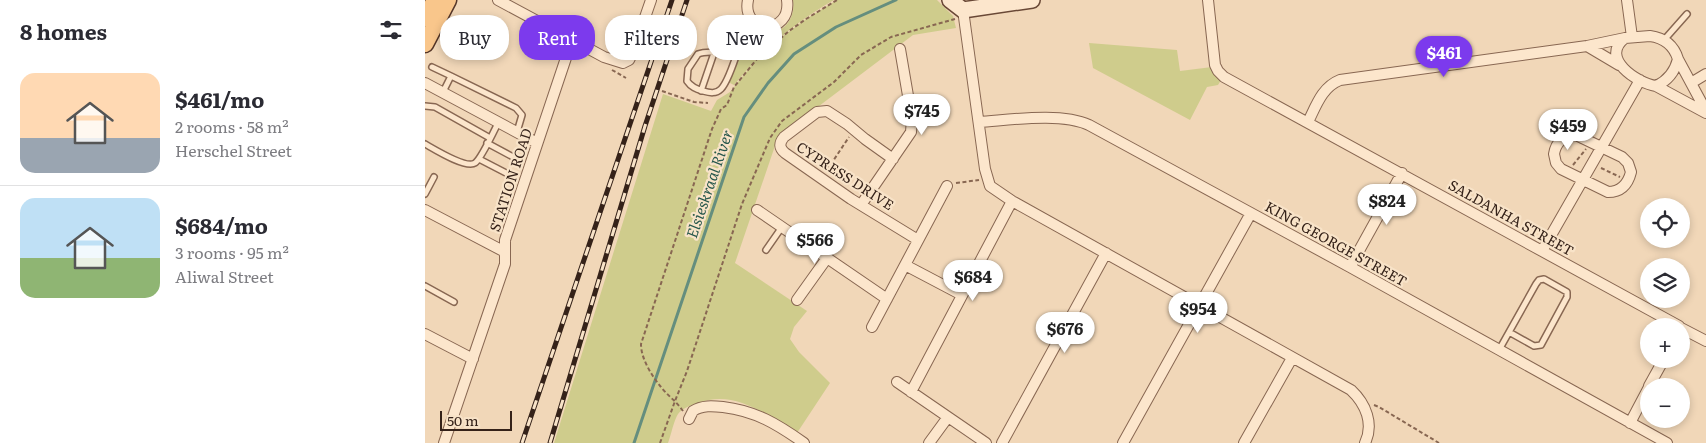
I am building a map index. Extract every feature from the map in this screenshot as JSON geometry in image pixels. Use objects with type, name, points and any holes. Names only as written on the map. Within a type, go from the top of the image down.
[{"type":"main road","points":[[425,18],[435,0]]},
{"type":"main road","points":[[425,44],[448,0]]},
{"type":"street","points":[[498,0],[526,15]]},
{"type":"street","points":[[595,52],[614,61],[623,63],[629,60],[651,0]]},
{"type":"street","points":[[748,0],[748,15]]},
{"type":"street","points":[[782,21],[788,8],[787,0]]},
{"type":"street","points":[[950,0],[959,14],[979,122],[987,178],[990,186],[1013,201],[1351,390],[1361,402],[1367,414],[1368,433],[1365,443]]},
{"type":"street","points":[[959,14],[1032,0]]},
{"type":"street","name":"SALDANHA STREET","points":[[1208,0],[1215,65],[1224,77],[1664,318]]},
{"type":"street","points":[[1627,0],[1629,38]]},
{"type":"street","points":[[1308,122],[1324,92],[1333,82],[1340,80],[1587,46],[1629,38],[1655,37],[1664,40],[1673,47],[1706,112]]},
{"type":"street","points":[[1619,65],[1616,56],[1617,50],[1622,41],[1629,38]]},
{"type":"street","points":[[1587,46],[1640,80],[1656,86],[1706,112]]},
{"type":"street","points":[[861,205],[907,138],[912,125],[904,64],[900,49]]},
{"type":"street","points":[[1656,86],[1664,81],[1672,72],[1678,59]]},
{"type":"street","name":"STATION ROAD","points":[[444,443],[505,264],[505,240],[565,60]]},
{"type":"street","points":[[1691,83],[1706,74]]},
{"type":"street","points":[[1542,251],[1640,80]]},
{"type":"street","points":[[425,83],[537,143]]},
{"type":"street","name":"CYPRESS DRIVE","points":[[893,159],[833,114],[823,110],[817,112],[781,140],[780,146],[782,151],[861,205],[918,240]]},
{"type":"street","name":"KING GEORGE STREET","points":[[979,122],[1060,118],[1081,121],[1350,267],[1667,443]]},
{"type":"street","points":[[1576,135],[1592,142],[1625,159],[1631,172],[1628,181],[1618,190],[1608,192],[1566,172],[1558,166],[1554,154],[1560,141],[1566,137],[1576,135]]},
{"type":"street","points":[[1350,267],[1402,173]]},
{"type":"street","points":[[872,327],[947,186]]},
{"type":"street","points":[[911,392],[1013,201]]},
{"type":"street","points":[[425,210],[505,252]]},
{"type":"street","points":[[757,210],[887,299]]},
{"type":"street","points":[[1123,443],[1251,213]]},
{"type":"street","points":[[1002,443],[1106,253]]},
{"type":"street","points":[[797,300],[827,258]]},
{"type":"street","points":[[905,265],[962,295]]},
{"type":"street","name":"SALDANHA STREET","points":[[1690,332],[1706,341]]},
{"type":"street","points":[[425,334],[473,359]]},
{"type":"street","points":[[1244,443],[1292,358]]},
{"type":"street","points":[[897,382],[986,443]]},
{"type":"street","points":[[1630,423],[1640,404]]},
{"type":"street","points":[[689,419],[693,411],[703,407],[745,410],[759,415],[804,443]]},
{"type":"street","points":[[929,443],[948,417]]},
{"type":"lane","points":[[1664,40],[1687,14]]},
{"type":"lane","points":[[707,52],[698,54],[688,69],[687,81],[691,86],[701,91],[713,93],[721,89],[734,60]]},
{"type":"lane","points":[[701,91],[712,60]]},
{"type":"lane","points":[[432,67],[516,108],[522,113],[517,132]]},
{"type":"lane","points":[[442,93],[451,76]]},
{"type":"lane","points":[[425,106],[435,107],[515,158]]},
{"type":"lane","points":[[425,144],[467,164],[474,164],[499,122]]},
{"type":"lane","points":[[479,158],[508,174]]},
{"type":"lane","points":[[425,194],[434,177]]},
{"type":"lane","points":[[766,250],[781,227]]},
{"type":"lane","points":[[1499,350],[1509,332],[1539,280],[1544,279],[1567,292],[1567,297],[1541,345],[1534,346],[1509,332]]},
{"type":"lane","points":[[425,286],[454,302]]},
{"type":"path","points":[[689,419],[657,381],[642,356],[641,344],[712,129],[721,109],[727,105],[734,87],[768,49],[806,19],[837,0]]},
{"type":"path","points":[[660,443],[687,371],[742,204],[770,138],[782,121],[834,82],[861,54],[891,37],[959,14]]},
{"type":"path","points":[[662,91],[694,102],[708,103]]},
{"type":"path","points":[[822,178],[854,129]]},
{"type":"path","points":[[1566,172],[1592,142]]},
{"type":"path","points":[[1592,164],[1628,181]]},
{"type":"path","points":[[947,186],[987,178]]},
{"type":"path","points":[[1361,402],[1379,407],[1439,443]]},
{"type":"shaded area","points":[[793,0],[834,0],[782,36],[782,28],[789,22]]},
{"type":"shaded area","points":[[837,0],[937,0],[953,16],[956,28],[913,35],[778,137],[735,263],[807,311],[794,327],[790,339],[799,352],[830,383],[797,433],[750,406],[725,399],[698,403],[685,408],[678,414],[675,420],[668,443],[554,443],[663,94],[711,111],[717,100],[730,92],[756,60],[782,60],[782,37],[806,19]]},
{"type":"shaded area","points":[[1089,43],[1177,50],[1180,71],[1212,67],[1221,80],[1218,85],[1207,87],[1190,120],[1093,68]]},
{"type":"shaded area","points":[[737,60],[756,60],[734,85],[728,82]]},
{"type":"waterway","name":"Elsieskraal River","points":[[634,443],[744,117],[768,83],[794,54],[836,27],[896,0]]},
{"type":"railway","points":[[522,443],[672,0]]},
{"type":"railway","points":[[550,443],[645,126],[687,0]]}]
